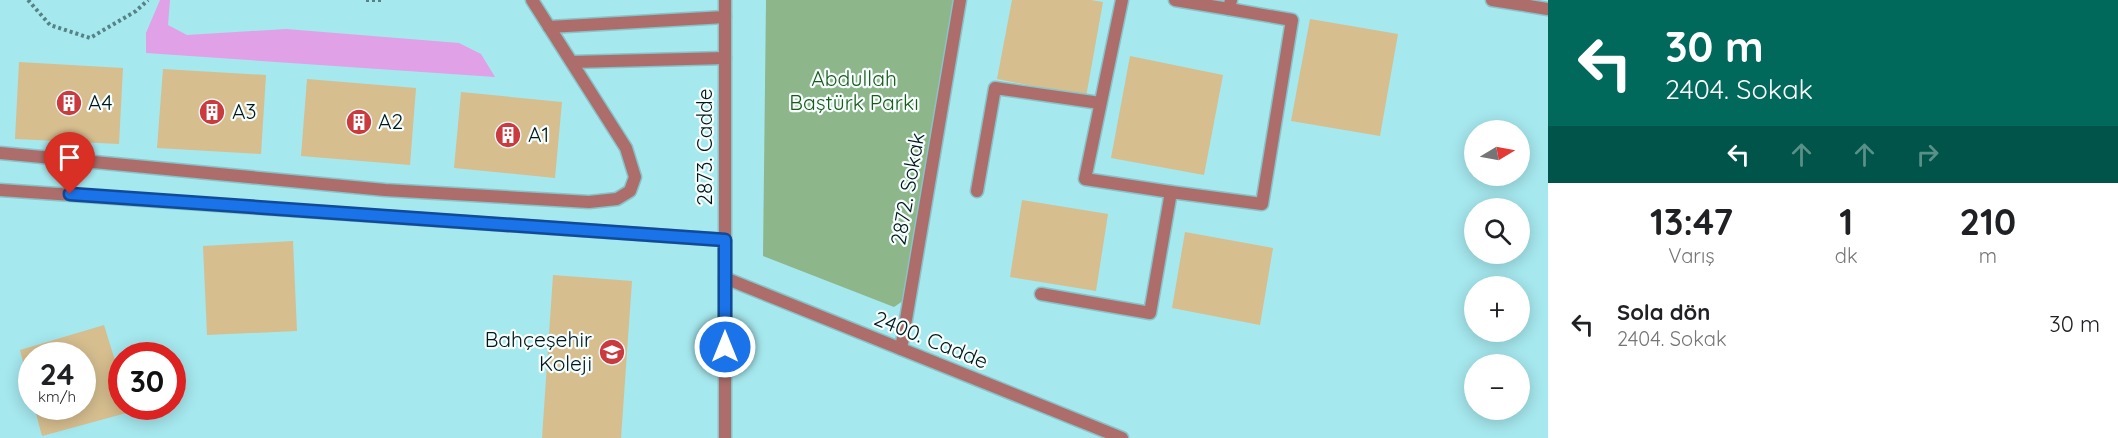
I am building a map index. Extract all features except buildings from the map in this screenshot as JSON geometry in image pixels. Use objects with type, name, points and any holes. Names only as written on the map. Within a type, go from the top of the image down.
[{"type":"street","points":[[0,153],[385,190],[589,202],[617,199],[630,192],[635,177],[631,162],[572,62],[532,0]]},
{"type":"street","name":"2873. Cadde","points":[[725,0],[725,438]]},
{"type":"street","name":"2872. Sokak","points":[[902,349],[960,0]]},
{"type":"street","points":[[1122,0],[1085,179],[1262,204],[1292,20],[1230,5],[1175,0]]},
{"type":"street","points":[[1492,0],[1548,9]]},
{"type":"street","points":[[549,27],[725,17]]},
{"type":"street","points":[[572,62],[725,58]]},
{"type":"street","points":[[977,191],[995,88],[1101,103]]},
{"type":"street","points":[[0,190],[725,240]]},
{"type":"street","points":[[1041,294],[1150,313],[1171,192]]},
{"type":"street","name":"2400. Cadde","points":[[725,278],[1122,438]]},
{"type":"path","points":[[28,0],[50,25],[90,38],[136,11],[148,0]]},
{"type":"path","points":[[366,0],[382,0]]},
{"type":"green space","name":"Abdullah Baştürk Parkı","points":[[766,0],[958,0],[913,294],[894,307],[763,256]]},
{"type":"shaded area","points":[[160,0],[170,0],[168,25],[187,35],[286,29],[459,43],[481,54],[495,77],[146,53],[146,33]]},
{"type":"place","name":"A4","points":[[69,103]]},
{"type":"place","name":"A3","points":[[212,112]]},
{"type":"place","name":"A2","points":[[359,122]]},
{"type":"place","name":"A1","points":[[508,135]]},
{"type":"place","name":"Bahçeşehir Koleji","points":[[612,352]]},
{"type":"route","points":[[70,194],[725,240],[725,347]]}]
